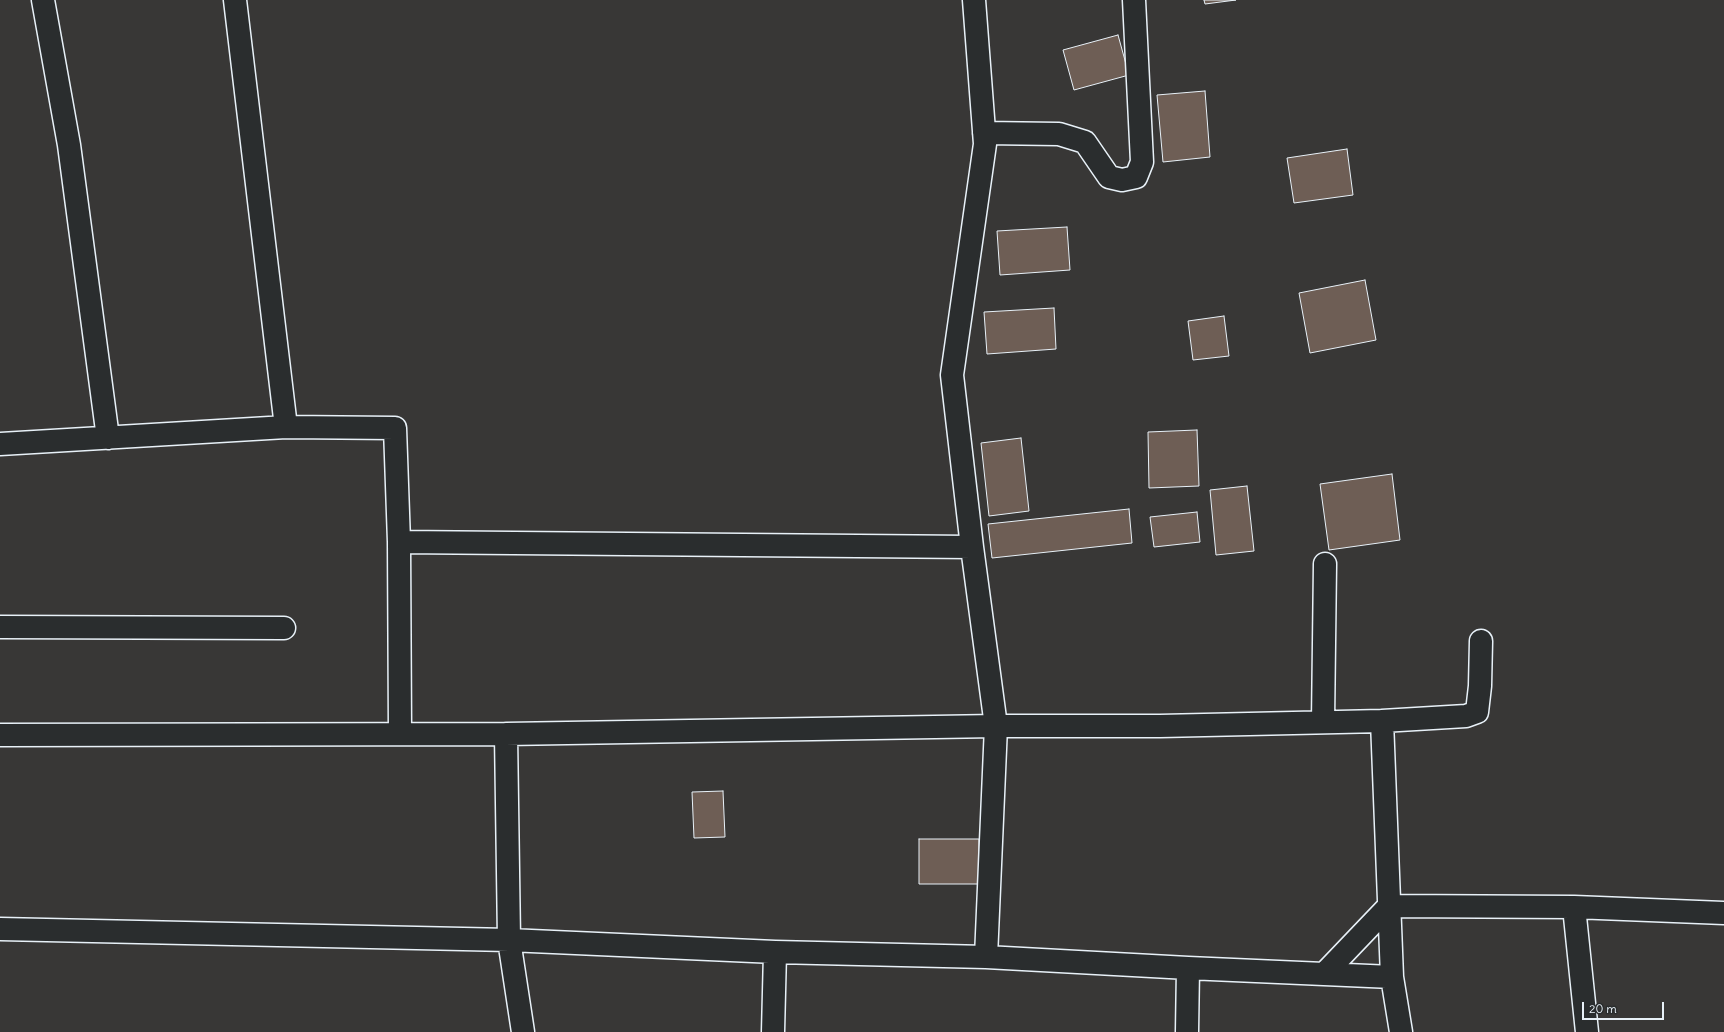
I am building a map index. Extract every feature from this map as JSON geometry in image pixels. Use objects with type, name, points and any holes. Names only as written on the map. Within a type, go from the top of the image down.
[{"type":"street","points":[[43,0],[69,145],[108,438]]},
{"type":"street","points":[[235,0],[286,427]]},
{"type":"street","points":[[974,0],[985,144],[952,375],[972,547],[996,726],[986,957]]},
{"type":"street","points":[[984,133],[1059,134],[1084,142],[1109,177],[1122,180],[1136,177],[1142,162],[1134,0]]},
{"type":"street","points":[[0,444],[286,427],[395,428],[400,542],[400,734]]},
{"type":"street","points":[[400,542],[972,547]]},
{"type":"street","points":[[1323,722],[1325,564]]},
{"type":"street","points":[[0,627],[284,628]]},
{"type":"street","points":[[0,735],[506,734],[996,726],[1160,726],[1323,722],[1466,716],[1477,712],[1480,686],[1481,640]]},
{"type":"street","points":[[1382,720],[1392,977],[1401,1032]]},
{"type":"street","points":[[506,734],[509,940],[523,1032]]},
{"type":"street","points":[[1324,974],[1390,906],[1574,907],[1724,913]]},
{"type":"street","points":[[1574,907],[1587,1032]]},
{"type":"street","points":[[0,929],[509,940],[775,952],[986,957],[1392,977]]},
{"type":"street","points":[[773,1032],[775,952]]},
{"type":"street","points":[[1187,1032],[1188,968]]},
{"type":"building","points":[[1204,0],[1236,0],[1205,4]]},
{"type":"building","points":[[1118,35],[1129,75],[1074,90],[1063,50]]},
{"type":"building","points":[[1205,91],[1210,157],[1163,162],[1157,95]]},
{"type":"building","points":[[1347,149],[1353,195],[1294,203],[1287,158]]},
{"type":"building","points":[[1067,227],[1070,270],[1000,275],[997,231]]},
{"type":"building","points":[[1365,280],[1376,340],[1310,353],[1299,293]]},
{"type":"building","points":[[1054,308],[1056,349],[987,354],[984,312]]},
{"type":"building","points":[[1224,316],[1229,356],[1193,360],[1188,321]]},
{"type":"building","points":[[1197,430],[1199,486],[1149,488],[1148,432]]},
{"type":"building","points":[[1021,438],[1029,511],[989,516],[981,443]]},
{"type":"building","points":[[1392,474],[1400,540],[1329,550],[1320,484]]},
{"type":"building","points":[[1247,486],[1254,551],[1216,555],[1210,490]]},
{"type":"building","points":[[1129,509],[1132,543],[992,558],[988,524]]},
{"type":"building","points":[[1197,512],[1200,542],[1154,547],[1150,517]]},
{"type":"building","points":[[723,791],[725,837],[694,838],[692,792]]},
{"type":"building","points":[[919,839],[979,839],[979,884],[919,884]]}]
